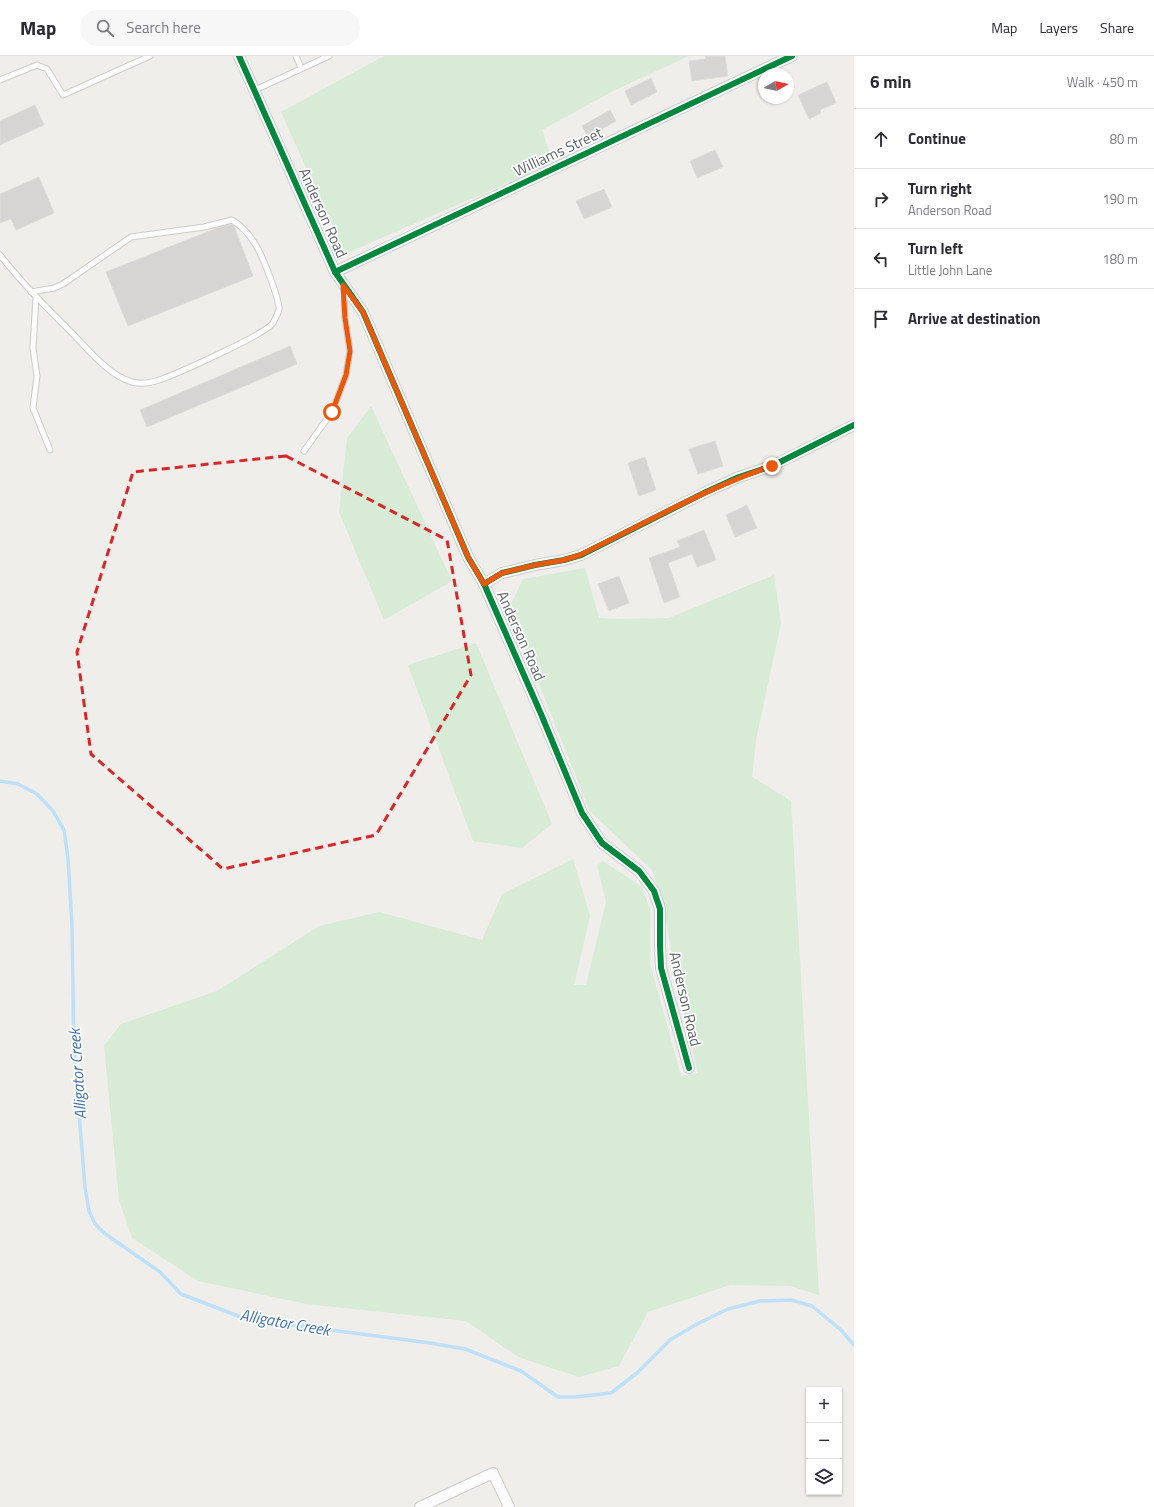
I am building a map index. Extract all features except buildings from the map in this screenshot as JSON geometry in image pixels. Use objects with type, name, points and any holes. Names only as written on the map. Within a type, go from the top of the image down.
[{"type":"street","name":"Anderson Road","points":[[239,56],[335,272],[363,312],[468,557],[484,584],[541,714],[582,814],[602,843],[639,871],[654,891],[660,909],[660,945],[662,968],[689,1068]]},
{"type":"street","name":"Williams Street","points":[[335,272],[792,56]]},
{"type":"street","points":[[484,584],[502,573],[564,560],[580,555],[706,492],[738,477],[772,466],[854,425]]},
{"type":"street","points":[[420,1507],[493,1473],[509,1507]]},
{"type":"lane","points":[[0,80],[37,65],[47,69],[63,95],[150,56]]},
{"type":"lane","points":[[296,56],[301,68]]},
{"type":"lane","points":[[255,90],[329,56]]},
{"type":"lane","points":[[0,255],[31,292],[112,372],[134,383],[147,383],[164,378],[243,341],[271,325],[279,309],[270,280],[256,245],[245,231],[232,220],[183,230],[131,237],[63,284],[54,288],[31,292]]},
{"type":"lane","points":[[304,451],[332,412],[346,375],[350,351],[345,318],[343,285]]},
{"type":"lane","points":[[36,297],[33,348],[37,376],[33,408],[50,450]]},
{"type":"highlighted area","points":[[286,456],[447,540],[471,675],[376,835],[223,869],[91,754],[77,652],[133,472]]},
{"type":"green space","points":[[384,56],[689,56],[615,90],[542,130],[553,163],[345,254],[281,112]]},
{"type":"green space","points":[[371,406],[452,581],[384,620],[339,512],[347,438]]},
{"type":"green space","points":[[585,568],[599,618],[620,619],[669,618],[774,575],[781,623],[756,740],[752,777],[791,801],[819,1295],[790,1286],[730,1285],[648,1312],[619,1366],[579,1377],[518,1357],[466,1321],[306,1304],[198,1281],[132,1238],[119,1200],[104,1046],[121,1024],[217,991],[319,926],[379,912],[482,940],[502,894],[573,859],[590,916],[574,985],[586,985],[606,902],[597,865],[603,861],[642,887],[650,909],[650,963],[681,1076],[698,1073],[679,994],[663,903],[652,870],[589,810],[509,608],[523,579]]},
{"type":"green space","points":[[476,643],[552,824],[522,848],[473,841],[408,665]]},
{"type":"waterway","name":"Alligator Creek","points":[[0,781],[18,784],[37,794],[53,811],[64,830],[68,858],[72,926],[74,1051],[85,1187],[89,1211],[95,1224],[104,1233],[160,1272],[181,1294],[246,1319],[465,1349],[521,1371],[558,1397],[575,1397],[611,1393],[637,1373],[670,1340],[697,1324],[728,1309],[760,1301],[791,1300],[812,1306],[841,1330],[854,1345]]},
{"type":"cycle path","points":[[239,56],[335,272],[363,312],[468,557],[484,584],[541,714],[582,813],[602,843],[639,871],[654,891],[660,909],[661,968],[689,1068]]},
{"type":"cycle path","points":[[335,272],[792,56]]},
{"type":"cycle path","points":[[484,584],[502,573],[581,555],[706,492],[739,477],[772,466],[854,425]]},
{"type":"route","points":[[332,412],[346,375],[350,351],[345,318],[343,285],[363,312],[468,557],[484,584],[502,573],[564,560],[580,555],[738,477],[772,466]]}]
